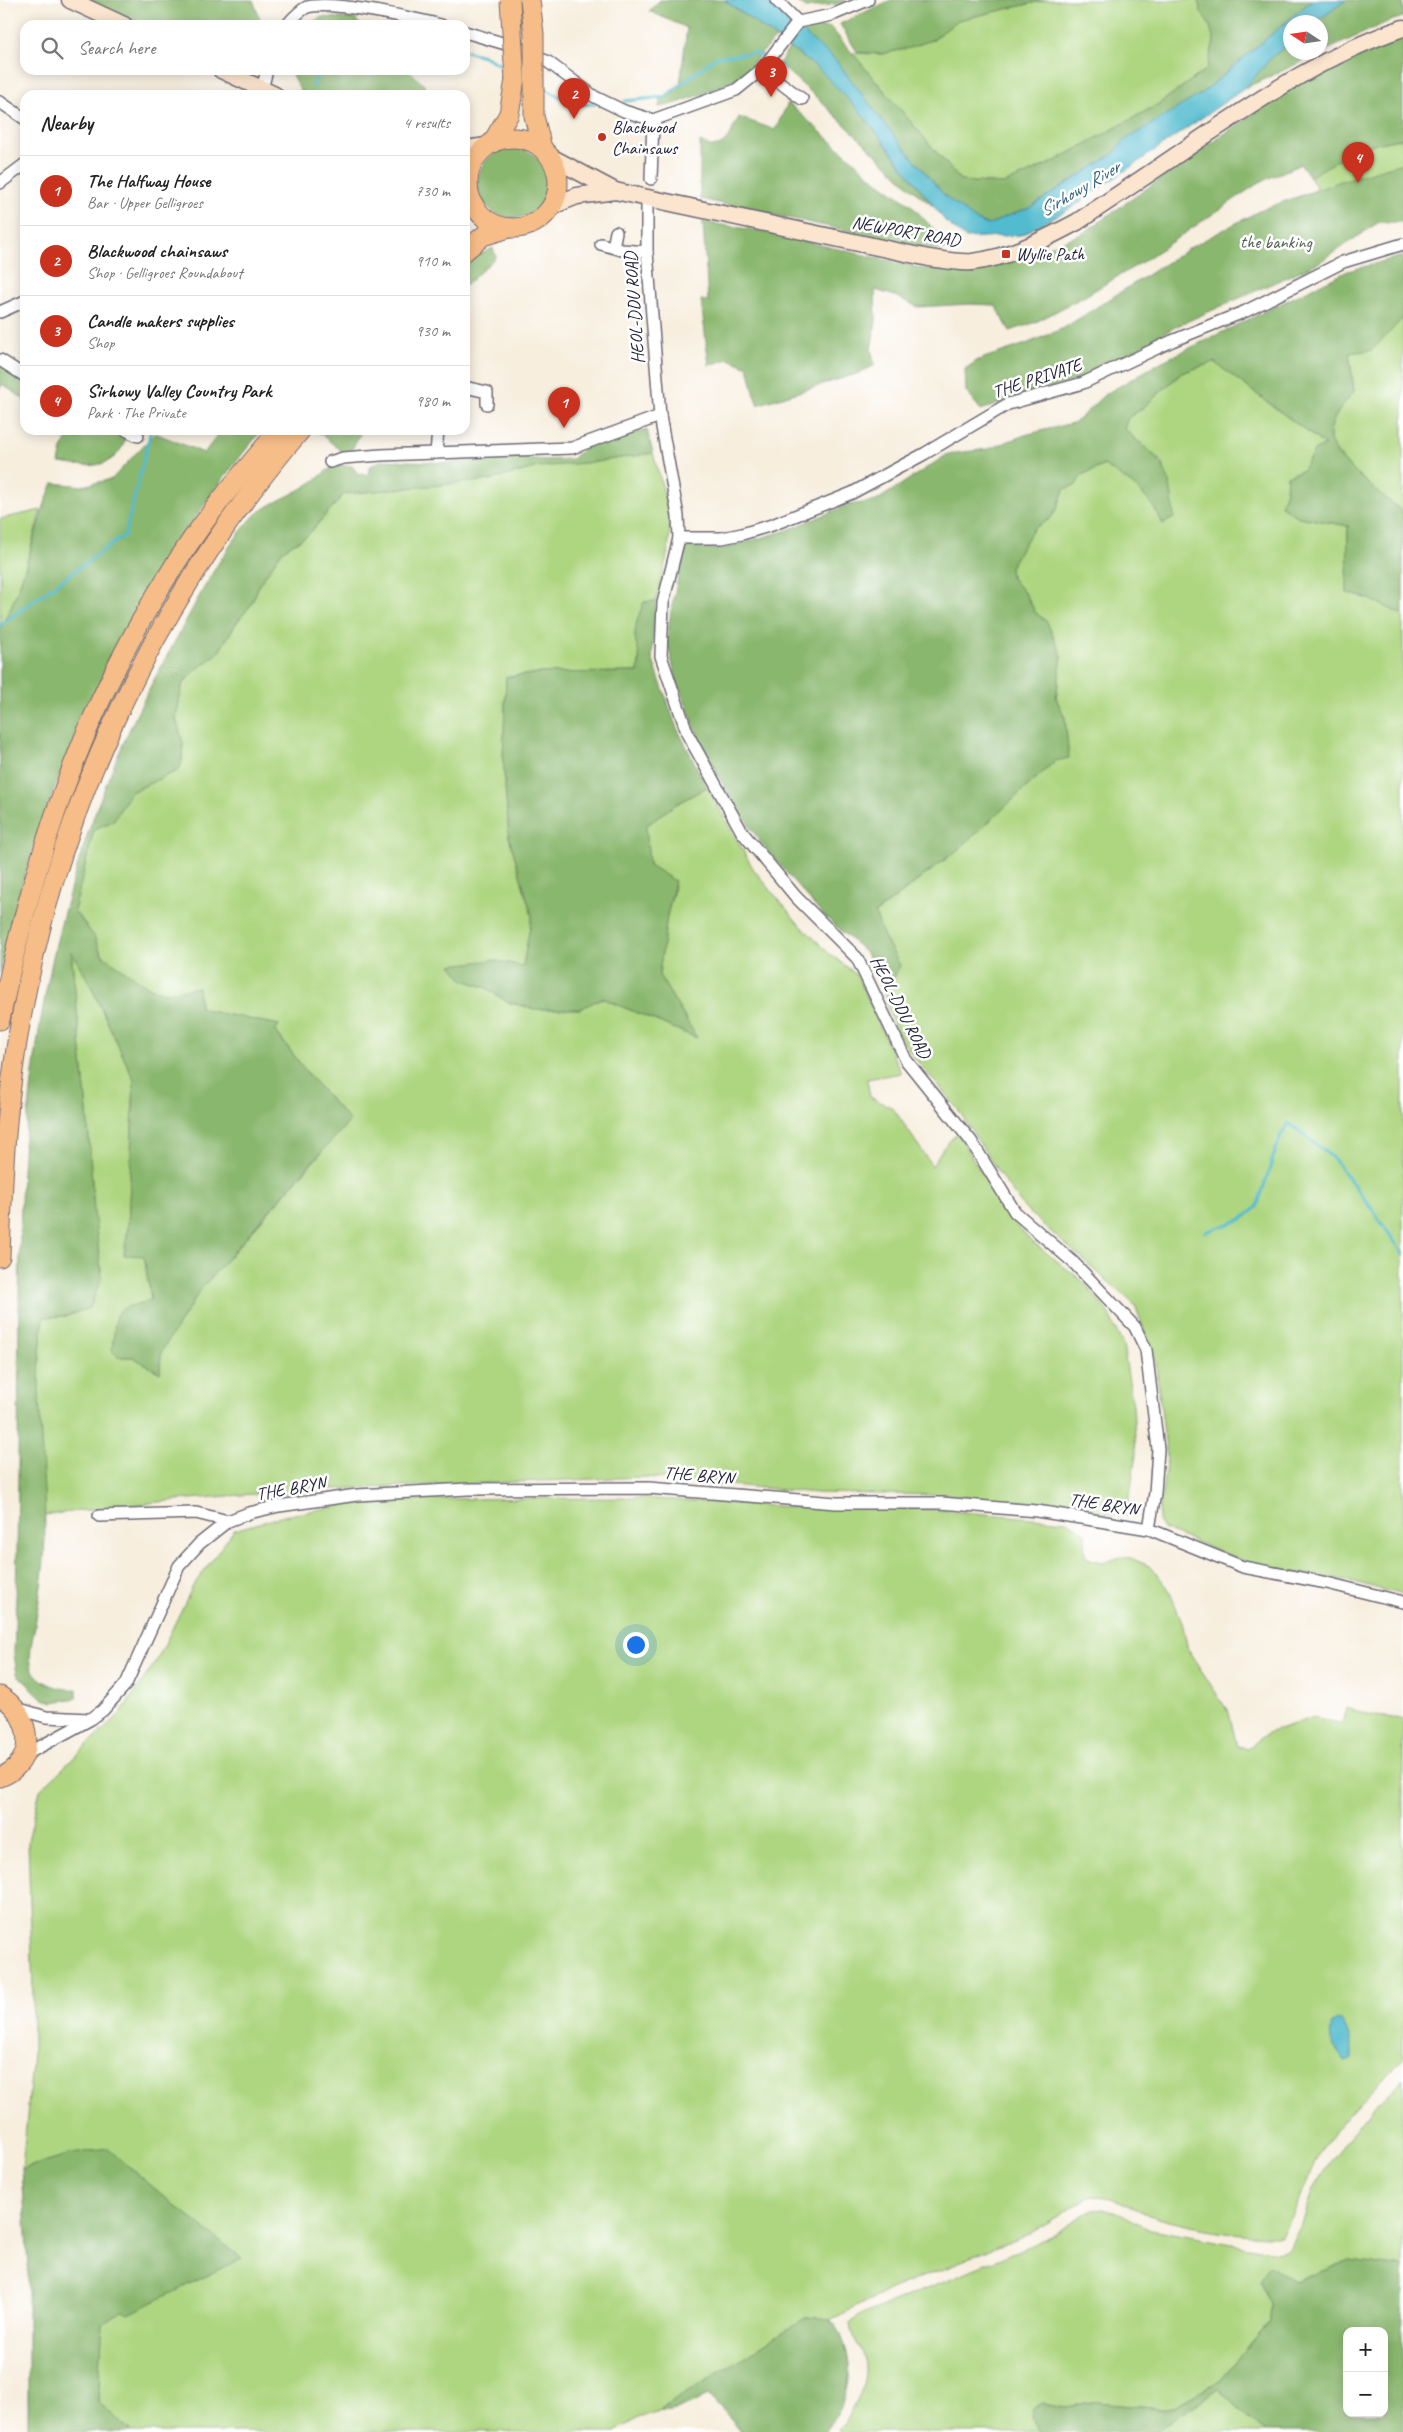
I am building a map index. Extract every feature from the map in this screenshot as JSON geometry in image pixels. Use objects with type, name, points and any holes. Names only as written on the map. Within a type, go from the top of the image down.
[{"type":"main road","points":[[70,0],[113,20]]},
{"type":"main road","points":[[470,169],[477,156],[489,144],[509,114],[515,80],[510,0]]},
{"type":"main road","points":[[470,247],[483,236],[536,222],[552,206],[558,185],[556,169],[546,152],[534,116],[534,42],[530,0]]},
{"type":"main road","name":"NEWPORT ROAD","points":[[552,206],[577,196],[615,191],[886,250],[954,262],[973,262],[1013,252],[1077,222],[1303,72],[1340,53],[1403,28]]},
{"type":"main road","points":[[232,75],[265,90]]},
{"type":"main road","points":[[470,148],[503,139],[516,138],[529,141],[546,152]]},
{"type":"main road","name":"NEWPORT ROAD","points":[[546,152],[615,191]]},
{"type":"main road","points":[[470,200],[489,221],[510,228]]},
{"type":"main road","points":[[0,1020],[16,944],[44,845],[72,766],[112,676],[136,630],[168,576],[223,497],[275,435]]},
{"type":"main road","points":[[0,1257],[5,1140],[18,1039],[39,935],[78,808],[119,709],[168,617],[234,514],[297,435]]},
{"type":"main road","points":[[0,1696],[16,1708],[23,1719],[27,1731],[26,1744],[18,1764],[1,1780]]},
{"type":"street","points":[[776,0],[798,22]]},
{"type":"street","points":[[470,33],[519,48],[548,62],[595,97],[624,111],[653,120],[736,90],[763,67],[798,22],[832,15],[868,0]]},
{"type":"street","points":[[293,20],[307,8],[327,4],[419,20]]},
{"type":"street","points":[[763,67],[802,99]]},
{"type":"street","points":[[267,75],[269,90]]},
{"type":"street","points":[[0,102],[20,116]]},
{"type":"street","points":[[651,179],[653,120]]},
{"type":"street","points":[[0,183],[20,168]]},
{"type":"street","name":"HEOL-DDU ROAD","points":[[647,197],[647,252],[660,416],[678,516],[679,538],[663,603],[661,656],[688,735],[748,839],[796,897],[857,958],[906,1060],[966,1134],[1015,1212],[1073,1262],[1135,1327],[1146,1350],[1158,1449],[1155,1493],[1149,1529]]},
{"type":"street","points":[[613,247],[616,232]]},
{"type":"street","points":[[600,244],[647,252]]},
{"type":"street","name":"THE PRIVATE","points":[[679,538],[722,538],[742,534],[772,525],[852,493],[924,454],[1008,404],[1083,383],[1172,341],[1246,311],[1343,262],[1403,244]]},
{"type":"street","points":[[0,312],[20,303]]},
{"type":"street","points":[[0,360],[20,373]]},
{"type":"street","points":[[470,388],[488,392],[487,404]]},
{"type":"street","points":[[330,462],[343,458],[381,455],[572,448],[660,416]]},
{"type":"street","points":[[436,453],[438,435]]},
{"type":"street","name":"THE BRYN","points":[[22,1756],[91,1719],[103,1710],[126,1684],[179,1566],[199,1544],[228,1521],[249,1513],[279,1506],[358,1495],[468,1489],[649,1488],[836,1503],[942,1503],[1037,1511],[1149,1529],[1243,1567],[1327,1583],[1403,1602]]},
{"type":"street","points":[[100,1516],[196,1513],[228,1521]]},
{"type":"street","points":[[16,1708],[46,1717],[91,1719]]},
{"type":"green space","points":[[82,0],[253,0],[260,20],[126,20]]},
{"type":"green space","points":[[660,0],[724,0],[776,38],[747,70],[731,81],[705,93],[659,107],[661,98],[666,97],[680,86],[687,28],[649,11]]},
{"type":"green space","points":[[795,0],[847,0],[837,4],[806,8]]},
{"type":"green space","points":[[891,0],[1046,0],[958,20],[934,39],[909,48],[882,54],[857,52],[840,24]]},
{"type":"green space","points":[[1046,0],[1198,0],[1201,12],[1210,26],[1214,41],[1207,69],[1157,105],[1053,162],[1004,184],[961,181],[852,53],[882,54],[909,48],[934,39],[958,20]]},
{"type":"green space","points":[[1198,0],[1312,0],[1294,15],[1283,15],[1283,25],[1201,94],[1125,140],[1113,154],[1029,208],[989,225],[976,220],[945,196],[887,127],[835,59],[801,33],[804,27],[831,28],[961,181],[1004,184],[1053,162],[1157,105],[1207,69],[1214,41],[1210,26],[1201,12]]},
{"type":"green space","points":[[1346,0],[1403,0],[1403,17],[1387,22],[1328,49],[1328,15],[1326,15]]},
{"type":"green space","points":[[322,17],[356,20],[316,20]]},
{"type":"green space","points":[[1403,36],[1403,138],[1357,148],[1310,177],[1301,164],[1260,182],[1142,262],[1085,296],[1036,322],[1010,331],[995,305],[969,304],[918,307],[895,296],[875,290],[876,322],[871,349],[875,365],[859,373],[757,405],[748,367],[729,359],[709,365],[701,300],[708,301],[703,222],[760,231],[925,269],[969,271],[1013,261],[1082,234],[1291,87],[1332,66]]},
{"type":"green space","points":[[789,48],[819,68],[862,114],[933,206],[914,191],[779,64]]},
{"type":"green space","points":[[1283,48],[1283,60],[1305,60],[1245,88],[1273,56]]},
{"type":"green space","points":[[292,75],[414,75],[427,90],[300,90]]},
{"type":"green space","points":[[788,103],[874,179],[912,206],[952,249],[937,250],[700,199],[700,142],[715,146],[725,142],[739,117],[775,130]]},
{"type":"green space","points":[[1403,138],[1403,195],[1320,193],[1308,173],[1357,148]]},
{"type":"green space","points":[[513,148],[526,151],[538,158],[545,170],[548,183],[545,196],[538,208],[526,215],[513,218],[500,215],[488,208],[481,196],[478,183],[481,170],[488,158],[500,151]]},
{"type":"green space","name":"the banking","points":[[1403,163],[1403,222],[1379,222],[1318,263],[1177,326],[1083,379],[1029,393],[981,410],[966,391],[965,369],[978,360],[1026,344],[1064,328],[1193,246],[1261,210],[1344,180]]},
{"type":"green space","points":[[493,248],[496,257],[470,281],[470,262],[477,256]]},
{"type":"green space","points":[[1403,256],[1403,318],[1372,350],[1349,353],[1354,391],[1334,419],[1330,439],[1340,457],[1350,467],[1403,512],[1403,615],[1370,599],[1347,593],[1348,526],[1299,517],[1281,506],[1286,490],[1287,476],[1303,470],[1314,451],[1325,445],[1214,362],[1181,373],[1144,407],[1128,418],[1124,429],[1148,450],[1162,466],[1170,486],[1174,518],[1163,524],[1151,504],[1138,490],[1104,465],[1082,475],[1076,485],[1064,489],[1057,509],[1050,519],[1034,528],[1010,567],[1011,577],[1027,596],[1035,612],[1047,622],[1062,656],[1056,698],[1065,718],[1069,758],[1055,761],[960,848],[875,913],[884,937],[900,965],[886,995],[866,953],[820,912],[761,843],[730,797],[703,748],[677,682],[667,641],[671,611],[685,545],[711,549],[726,548],[788,530],[848,505],[876,501],[948,454],[988,449],[1025,435],[1076,422],[1104,395],[1161,362],[1348,271]]},
{"type":"green space","points":[[1403,318],[1403,512],[1373,488],[1340,457],[1333,447],[1330,432],[1334,419],[1341,407],[1354,391],[1349,353],[1372,349]]},
{"type":"green space","points":[[1214,362],[1326,446],[1314,451],[1303,470],[1287,476],[1286,490],[1281,506],[1299,517],[1348,526],[1347,593],[1370,599],[1403,615],[1403,1595],[1350,1581],[1283,1571],[1249,1563],[1163,1529],[1158,1521],[1167,1457],[1155,1359],[1135,1305],[1026,1210],[1004,1181],[957,1108],[913,1056],[897,1032],[888,1010],[886,995],[900,965],[884,937],[875,914],[960,848],[1055,761],[1065,718],[1056,698],[1062,656],[1047,622],[1035,612],[1027,596],[1011,577],[1010,567],[1034,528],[1050,519],[1057,509],[1064,489],[1076,485],[1082,475],[1105,465],[1145,497],[1163,524],[1162,462],[1124,429],[1127,418],[1144,407],[1182,373]]},
{"type":"green space","points":[[0,366],[20,377],[20,397],[2,384],[0,389]]},
{"type":"green space","points":[[647,430],[653,453],[595,462],[538,467],[491,480],[344,494],[308,535],[283,550],[260,583],[251,605],[237,622],[218,653],[193,672],[182,685],[176,719],[183,743],[182,761],[179,770],[131,792],[113,821],[94,829],[74,911],[94,936],[102,955],[150,988],[164,993],[198,987],[200,1007],[209,1011],[279,1025],[275,1031],[308,1074],[350,1121],[201,1289],[161,1352],[160,1373],[133,1357],[118,1357],[112,1351],[116,1315],[124,1308],[151,1300],[144,1256],[124,1255],[128,1228],[134,1080],[89,982],[71,951],[87,1111],[94,1212],[102,1277],[90,1308],[67,1316],[44,1317],[40,1347],[39,1378],[45,1529],[44,1559],[30,1660],[33,1671],[43,1681],[64,1689],[77,1689],[77,1698],[53,1702],[43,1699],[17,1674],[14,1654],[20,1230],[23,1153],[37,1041],[47,983],[60,926],[76,869],[95,814],[116,759],[141,706],[217,565],[240,532],[257,513],[307,486],[334,465],[352,466],[358,474],[368,475],[369,467],[382,460],[450,463],[510,457],[546,460],[572,459],[583,449],[600,442]]},
{"type":"green space","points":[[69,435],[122,435],[126,437],[115,456],[100,464],[59,463],[62,449]]},
{"type":"green space","points":[[153,435],[160,435],[204,453],[218,435],[258,435],[191,523],[130,624],[103,676],[56,784],[36,839],[21,889],[0,974],[0,628],[17,593],[53,483],[82,486],[112,479]]},
{"type":"green space","points":[[322,435],[359,435],[350,453],[344,453]]},
{"type":"green space","points":[[653,453],[669,519],[669,541],[656,601],[644,602],[635,636],[640,649],[638,672],[542,673],[506,677],[503,759],[509,837],[532,916],[523,966],[492,960],[463,980],[485,987],[507,1002],[535,1009],[580,1009],[601,998],[697,1038],[659,975],[667,915],[674,890],[649,865],[646,826],[673,806],[707,787],[754,870],[798,923],[830,954],[857,975],[901,1073],[867,1079],[870,1097],[893,1108],[932,1166],[943,1148],[957,1133],[1008,1216],[1030,1240],[1085,1283],[1107,1311],[1123,1345],[1133,1406],[1136,1454],[1127,1516],[947,1495],[817,1493],[645,1477],[307,1490],[176,1500],[44,1515],[38,1391],[44,1317],[67,1316],[94,1212],[87,1111],[71,949],[89,982],[134,1080],[128,1228],[124,1254],[144,1255],[151,1300],[124,1308],[118,1357],[133,1357],[160,1373],[161,1352],[201,1289],[321,1153],[308,1074],[275,1030],[279,1025],[209,1011],[200,1007],[198,987],[172,993],[157,991],[121,970],[102,953],[87,927],[74,911],[94,829],[113,821],[131,792],[179,770],[182,761],[183,743],[176,719],[182,685],[193,672],[218,653],[237,622],[251,605],[260,583],[283,550],[308,535],[344,494],[491,480],[538,467],[595,462]]},
{"type":"green space","points":[[41,510],[29,556],[14,600],[0,628],[0,519]]},
{"type":"green space","points":[[656,601],[652,658],[676,726],[707,787],[673,806],[646,826],[649,865],[675,881],[667,916],[659,975],[697,1038],[602,998],[580,1009],[535,1009],[507,1002],[485,987],[463,980],[451,965],[492,960],[523,966],[532,916],[509,837],[503,759],[506,677],[542,673],[638,672],[640,661],[635,637],[636,624],[644,602]]},
{"type":"green space","points":[[638,1498],[795,1507],[916,1508],[1067,1521],[1086,1533],[1084,1550],[1087,1558],[1103,1563],[1120,1557],[1131,1558],[1151,1567],[1168,1588],[1182,1622],[1188,1650],[1229,1713],[1237,1746],[1248,1748],[1268,1733],[1314,1717],[1342,1724],[1346,1708],[1375,1716],[1403,1719],[1403,2059],[1346,2117],[1326,2143],[1313,2167],[1292,2217],[1281,2236],[1235,2233],[1187,2225],[1158,2218],[1107,2197],[1089,2197],[1031,2233],[892,2289],[830,2320],[807,2317],[658,2411],[638,2418],[615,2432],[132,2432],[98,2403],[107,2236],[107,2149],[67,2155],[22,2169],[33,2053],[28,1841],[40,1790],[120,1714],[157,1660],[193,1586],[234,1530],[284,1516],[360,1502],[440,1499]]},
{"type":"green space","points":[[1403,2078],[1403,2267],[1350,2260],[1295,2282],[1259,2281],[1271,2304],[1270,2322],[1218,2382],[1174,2406],[1162,2408],[1098,2402],[1065,2407],[1041,2403],[1031,2418],[1041,2432],[838,2432],[854,2408],[864,2378],[864,2360],[851,2323],[859,2316],[1032,2245],[1054,2234],[1091,2210],[1105,2209],[1116,2212],[1146,2228],[1275,2252],[1289,2249],[1301,2227],[1314,2189],[1336,2154],[1375,2105]]},
{"type":"green space","points":[[107,2148],[179,2209],[242,2258],[129,2314],[122,2311],[103,2324],[98,2402],[132,2432],[28,2432],[28,2267],[22,2169],[67,2155]]},
{"type":"green space","points":[[1350,2260],[1403,2267],[1403,2432],[1265,2432],[1218,2389],[1155,2432],[1041,2432],[1031,2418],[1032,2411],[1041,2403],[1065,2407],[1098,2402],[1162,2408],[1174,2406],[1218,2382],[1270,2322],[1271,2304],[1259,2281],[1270,2266],[1295,2282]]},
{"type":"green space","points":[[807,2317],[825,2318],[833,2322],[837,2327],[848,2355],[849,2379],[847,2390],[839,2411],[825,2432],[742,2432],[708,2395],[678,2409],[665,2412],[658,2411]]},
{"type":"green space","points":[[1218,2389],[1265,2432],[1155,2432]]},
{"type":"water","name":"Sirhowy River","points":[[724,0],[764,0],[835,59],[887,127],[945,196],[976,220],[989,225],[1029,208],[1113,154],[1125,140],[1201,94],[1283,25],[1283,48],[1273,56],[1245,88],[1071,208],[1021,235],[965,238],[946,222],[862,114],[819,69]]},
{"type":"water","points":[[1312,0],[1346,0],[1326,15],[1294,15]]},
{"type":"water","points":[[1342,2021],[1349,2034],[1351,2044],[1352,2059],[1346,2062],[1332,2041],[1331,2036],[1332,2024]]},
{"type":"waterway","points":[[470,52],[484,56],[508,69]]},
{"type":"waterway","points":[[625,101],[665,97],[716,57],[756,53],[766,58]]},
{"type":"waterway","points":[[771,61],[784,67]]},
{"type":"waterway","points":[[313,87],[318,75]]},
{"type":"waterway","points":[[540,86],[575,105],[595,104]]},
{"type":"waterway","points":[[0,625],[125,535],[150,435]]},
{"type":"waterway","points":[[1206,1232],[1242,1219],[1257,1207],[1280,1137],[1289,1123],[1334,1159],[1403,1254]]},
{"type":"place","name":"Candle makers supplies","points":[[771,97]]},
{"type":"place","name":"Blackwood chainsaws","points":[[574,119]]},
{"type":"place","name":"Blackwood Chainsaws","points":[[602,137]]},
{"type":"place","name":"Sirhowy Valley Country Park","points":[[1358,183]]},
{"type":"place","name":"Wyllie Path","points":[[1006,254]]},
{"type":"place","name":"The Halfway House","points":[[564,428]]}]
